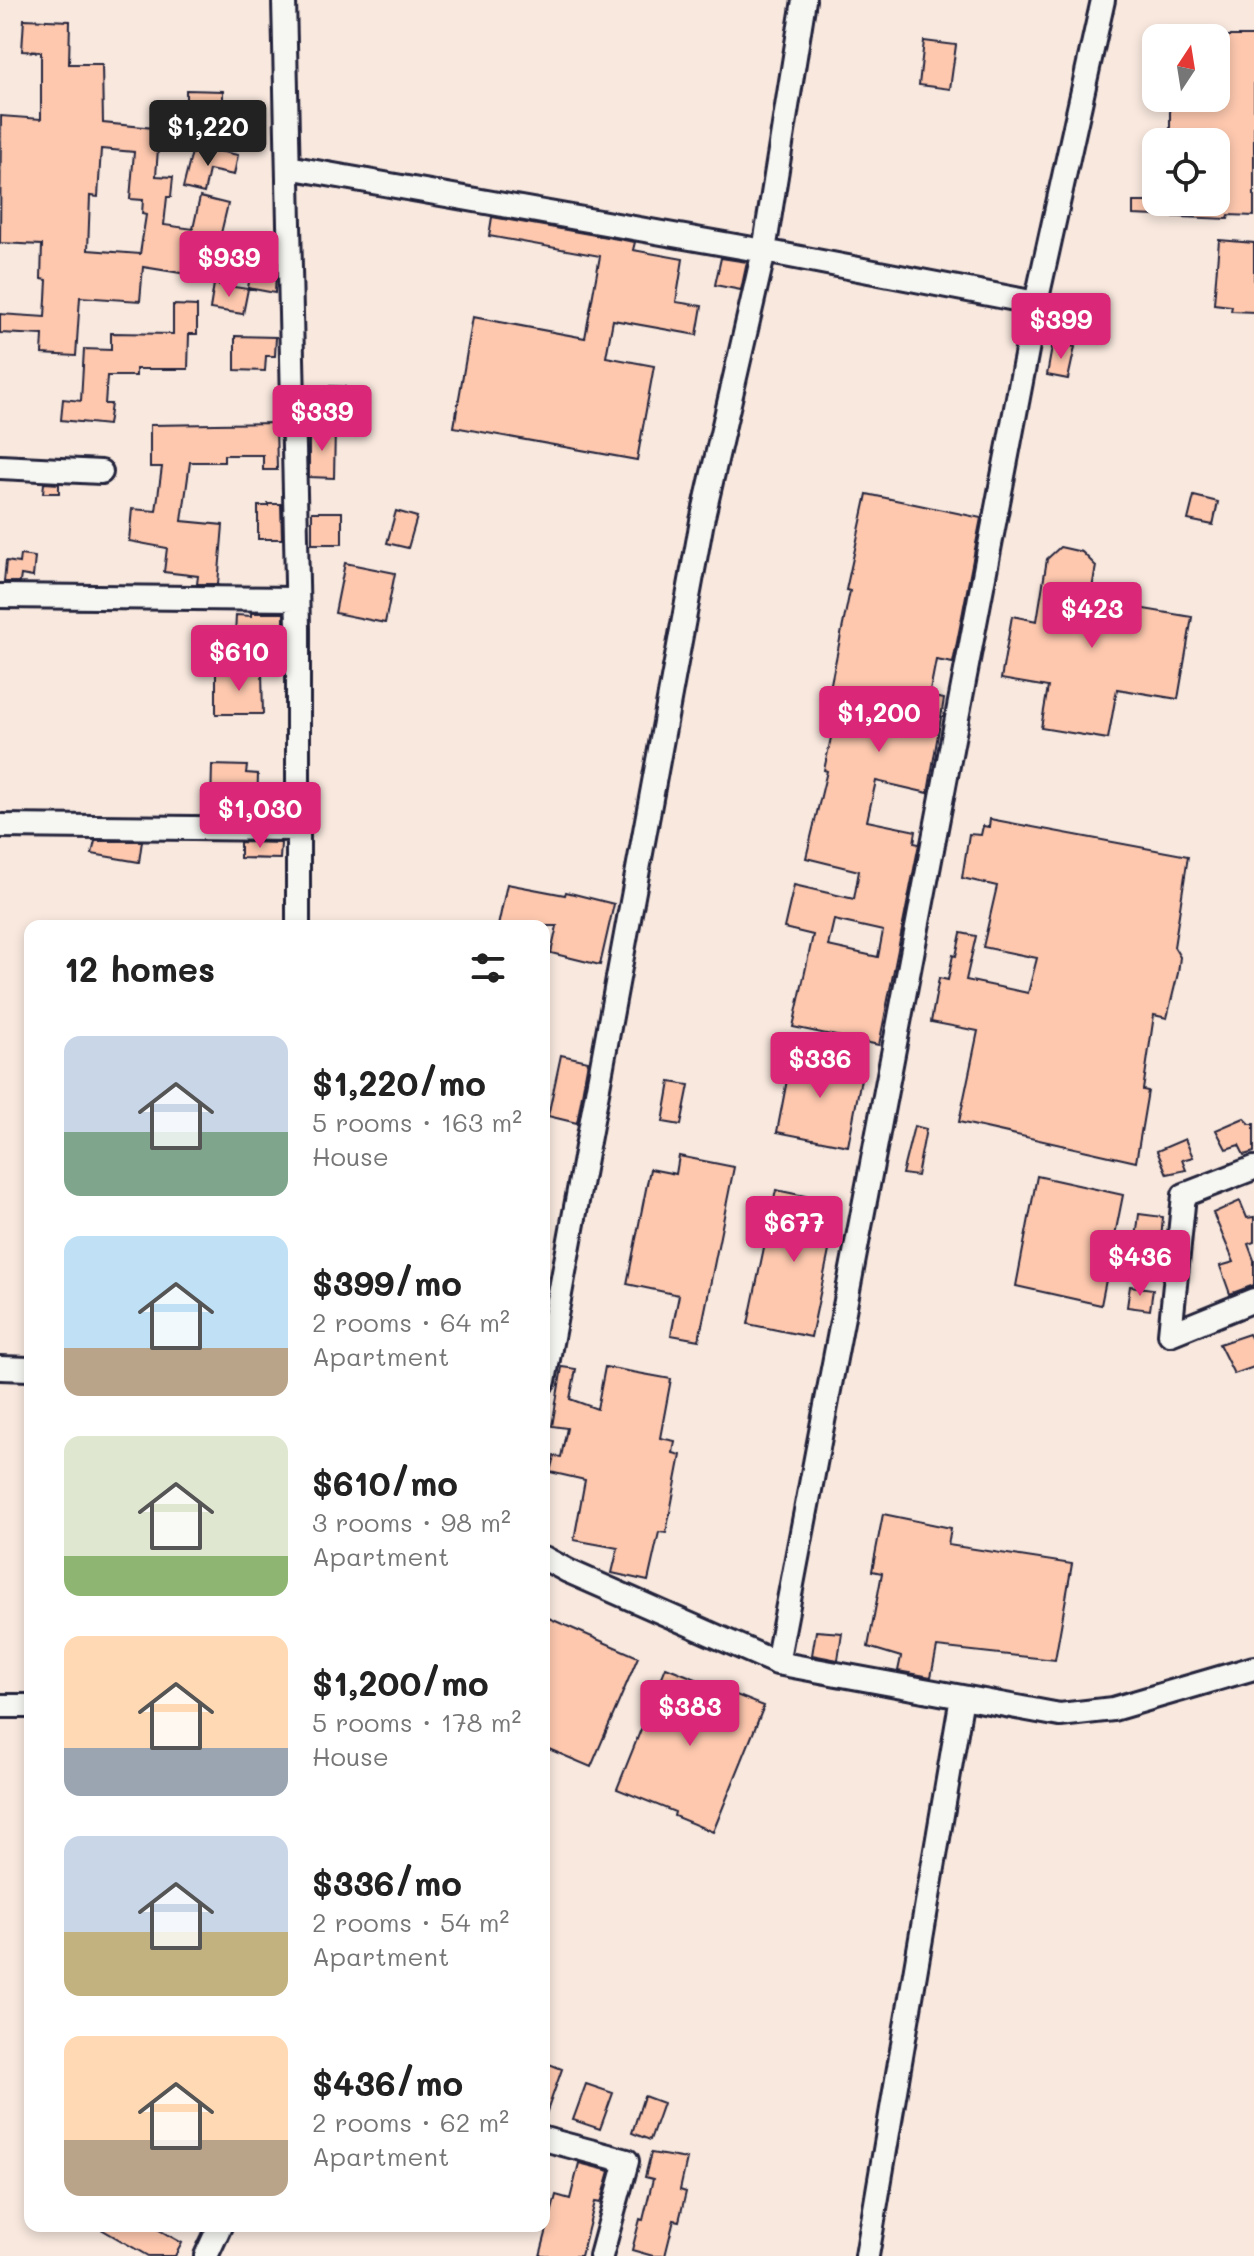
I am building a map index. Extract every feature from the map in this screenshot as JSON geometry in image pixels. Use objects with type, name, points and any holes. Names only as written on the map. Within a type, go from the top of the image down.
[{"type":"street","points":[[284,0],[297,599],[298,920]]},
{"type":"street","points":[[550,1348],[702,521],[764,251],[804,0]]},
{"type":"street","points":[[777,1663],[1036,303],[1103,0]]},
{"type":"street","points":[[288,167],[764,251],[1036,303]]},
{"type":"street","points":[[0,467],[101,472]]},
{"type":"street","points":[[0,596],[297,599]]},
{"type":"street","points":[[0,826],[298,829]]},
{"type":"street","points":[[1254,1168],[1184,1195],[1170,1334],[1254,1300]]},
{"type":"street","points":[[0,1368],[24,1369]]},
{"type":"street","points":[[550,1561],[777,1663],[1060,1715],[1113,1709],[1254,1668]]},
{"type":"street","points":[[867,2256],[962,1697]]},
{"type":"street","points":[[0,1706],[24,1706]]},
{"type":"street","points":[[550,2141],[627,2161],[601,2256]]},
{"type":"street","points":[[206,2256],[217,2232]]},
{"type":"building","points":[[24,19],[70,21],[69,64],[102,64],[103,123],[164,129],[163,149],[158,149],[156,176],[173,177],[164,225],[193,229],[200,197],[228,204],[218,246],[211,245],[206,277],[143,267],[140,301],[80,297],[76,356],[42,354],[43,335],[0,333],[0,314],[45,317],[47,280],[41,279],[42,245],[0,243],[1,116],[41,119],[41,52],[22,51]],"holes":[[[101,149],[134,152],[130,199],[143,200],[142,214],[146,215],[140,254],[88,250],[90,196],[98,197]]]},
{"type":"building","points":[[1230,36],[1254,36],[1254,216],[1230,215],[1230,128],[1170,128],[1170,112],[1230,112]]},
{"type":"building","points":[[924,41],[956,45],[950,89],[919,85]]},
{"type":"building","points":[[186,90],[223,91],[223,108],[186,107]]},
{"type":"building","points":[[204,148],[238,155],[234,175],[209,170],[204,193],[183,188],[192,152],[202,155]]},
{"type":"building","points":[[1133,202],[1142,202],[1142,215],[1133,215]]},
{"type":"building","points":[[1157,216],[1229,216],[1228,219]]},
{"type":"building","points":[[492,217],[635,242],[633,250],[683,259],[676,302],[702,306],[697,335],[613,320],[606,357],[654,366],[637,460],[454,427],[473,317],[585,338],[600,256],[489,236]]},
{"type":"building","points":[[1219,240],[1254,243],[1254,312],[1231,311],[1232,306],[1214,304]]},
{"type":"building","points":[[721,258],[747,262],[741,290],[715,285]]},
{"type":"building","points":[[252,264],[276,268],[275,293],[248,288]]},
{"type":"building","points":[[214,284],[248,289],[243,314],[210,309]]},
{"type":"building","points":[[173,305],[197,306],[197,334],[189,334],[188,369],[136,369],[136,376],[107,376],[105,404],[111,404],[108,425],[61,420],[63,399],[81,401],[84,349],[111,350],[111,333],[173,334]]},
{"type":"building","points":[[235,336],[276,337],[275,356],[266,356],[265,371],[235,370]]},
{"type":"building","points":[[1053,342],[1075,347],[1068,379],[1047,375]]},
{"type":"building","points":[[330,386],[345,387],[344,400],[329,400]]},
{"type":"building","points":[[276,423],[277,470],[263,470],[263,455],[224,455],[224,462],[190,462],[182,521],[223,525],[218,584],[197,584],[198,576],[164,572],[167,548],[129,541],[132,509],[156,511],[162,467],[150,467],[150,425]]},
{"type":"building","points":[[309,428],[335,428],[334,478],[309,477]]},
{"type":"building","points":[[44,483],[59,484],[59,493],[43,493]]},
{"type":"building","points":[[867,494],[981,518],[953,663],[936,660],[929,696],[944,699],[928,793],[876,781],[867,821],[916,831],[914,843],[919,844],[879,1045],[793,1027],[813,935],[784,928],[794,885],[854,899],[859,871],[806,858],[827,771],[824,770],[840,696],[829,693],[850,591],[846,590]],"holes":[[[834,920],[883,931],[878,957],[828,946]]]},
{"type":"building","points":[[1194,496],[1218,502],[1213,525],[1188,520]]},
{"type":"building","points":[[281,504],[282,539],[258,539],[258,506]]},
{"type":"building","points":[[396,511],[417,517],[408,548],[387,543]]},
{"type":"building","points":[[312,512],[342,512],[342,544],[312,544]]},
{"type":"building","points":[[1060,547],[1082,552],[1096,566],[1090,600],[1192,617],[1178,699],[1117,689],[1108,739],[1041,728],[1048,687],[1001,679],[1012,616],[1037,621],[1047,559]]},
{"type":"building","points":[[20,555],[35,557],[33,577],[21,575],[20,582],[4,582],[6,561],[19,563]]},
{"type":"building","points":[[345,563],[395,573],[385,623],[335,613]]},
{"type":"building","points":[[251,613],[284,613],[284,640],[235,636],[236,615],[251,616]]},
{"type":"building","points":[[262,671],[263,714],[216,714],[216,672]]},
{"type":"building","points":[[212,765],[247,766],[246,773],[258,774],[257,807],[211,806]]},
{"type":"building","points":[[990,819],[1188,856],[1174,947],[1180,957],[1178,973],[1167,1018],[1154,1015],[1143,1090],[1148,1091],[1136,1162],[959,1122],[978,1031],[931,1022],[939,978],[948,980],[961,933],[976,936],[966,980],[1028,993],[1037,958],[983,947],[997,886],[962,878],[969,834],[981,835],[983,826],[989,827]]},
{"type":"building","points":[[95,841],[142,841],[139,862],[92,854]]},
{"type":"building","points":[[240,842],[281,843],[280,859],[240,858]]},
{"type":"building","points":[[507,884],[565,895],[566,892],[614,904],[600,965],[551,953],[557,926],[550,926],[550,920],[499,920]]},
{"type":"building","points":[[792,1054],[863,1068],[848,1146],[777,1132]]},
{"type":"building","points":[[561,1055],[588,1061],[577,1123],[550,1116]]},
{"type":"building","points":[[670,1082],[689,1085],[681,1125],[663,1122]]},
{"type":"building","points":[[1244,1118],[1254,1124],[1254,1152],[1244,1155],[1239,1145],[1226,1149],[1216,1130]]},
{"type":"building","points":[[914,1126],[926,1129],[917,1176],[902,1174]]},
{"type":"building","points":[[1185,1139],[1193,1157],[1182,1160],[1186,1170],[1167,1174],[1157,1151]]},
{"type":"building","points":[[679,1156],[734,1167],[699,1340],[671,1335],[679,1295],[627,1284],[650,1169],[676,1174]]},
{"type":"building","points":[[1037,1176],[1123,1195],[1101,1305],[1016,1286]]},
{"type":"building","points":[[776,1190],[839,1203],[811,1337],[748,1324]]},
{"type":"building","points":[[1240,1201],[1247,1218],[1254,1217],[1254,1242],[1248,1244],[1254,1260],[1254,1285],[1230,1294],[1220,1266],[1234,1262],[1213,1213]]},
{"type":"building","points":[[1139,1214],[1163,1217],[1160,1250],[1135,1247]]},
{"type":"building","points":[[1130,1286],[1153,1289],[1150,1310],[1127,1307]]},
{"type":"building","points":[[1249,1334],[1254,1343],[1254,1367],[1234,1374],[1219,1344]]},
{"type":"building","points":[[562,1367],[576,1369],[570,1399],[597,1409],[605,1367],[671,1379],[660,1438],[675,1441],[673,1453],[681,1455],[666,1533],[659,1532],[648,1581],[612,1573],[618,1548],[574,1540],[585,1480],[550,1472],[554,1456],[561,1457],[567,1428],[552,1426]]},
{"type":"building","points":[[883,1514],[951,1528],[948,1545],[1072,1564],[1055,1660],[937,1647],[931,1677],[898,1671],[901,1657],[868,1647],[882,1573],[872,1571]]},
{"type":"building","points":[[550,1619],[638,1657],[591,1767],[550,1750]]},
{"type":"building","points":[[816,1631],[842,1633],[838,1660],[812,1655]]},
{"type":"building","points":[[666,1667],[764,1706],[713,1832],[674,1816],[675,1812],[617,1789]]},
{"type":"building","points":[[550,2064],[562,2069],[550,2103]]},
{"type":"building","points":[[586,2084],[613,2093],[600,2129],[573,2120]]},
{"type":"building","points":[[644,2096],[663,2103],[650,2140],[632,2133]]},
{"type":"building","points":[[651,2153],[687,2159],[680,2190],[686,2192],[679,2221],[674,2220],[665,2256],[632,2250],[653,2179],[645,2177]]},
{"type":"building","points":[[579,2163],[610,2171],[601,2203],[595,2202],[581,2256],[540,2256],[546,2232],[550,2232],[556,2195],[570,2199]]},
{"type":"building","points":[[106,2232],[163,2232],[182,2243],[175,2256],[148,2256]]}]
